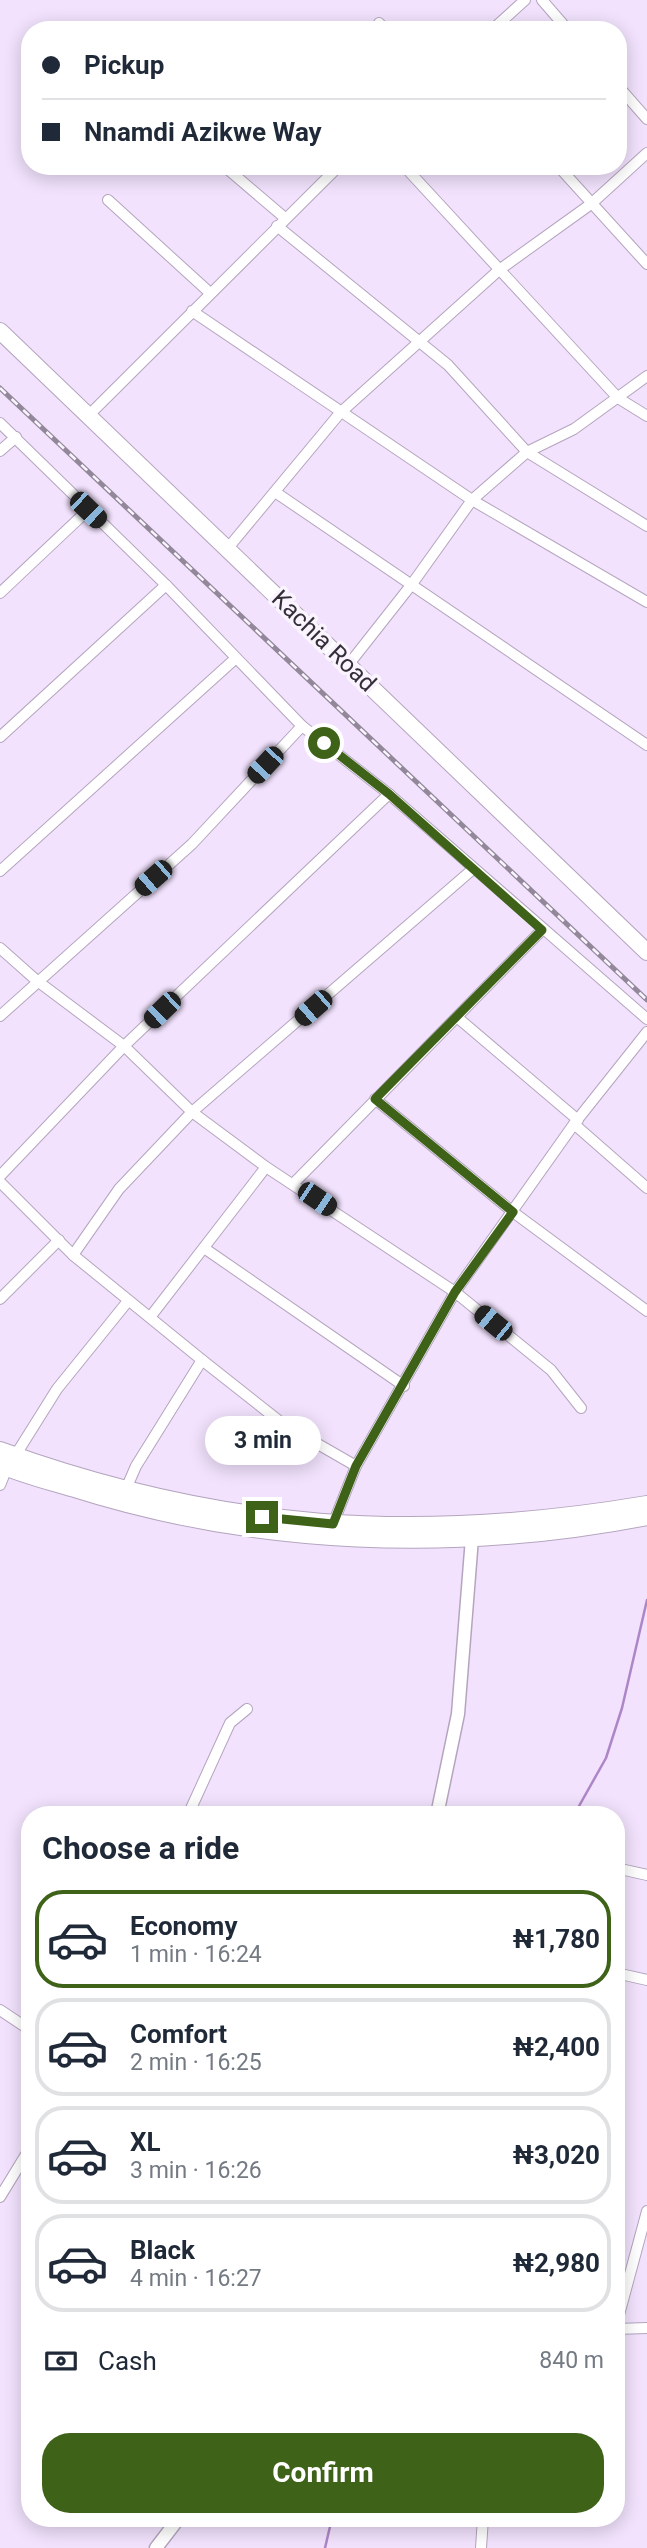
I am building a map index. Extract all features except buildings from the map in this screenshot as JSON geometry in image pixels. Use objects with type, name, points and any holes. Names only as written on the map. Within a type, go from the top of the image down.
[{"type":"main road","name":"Kachia Road","points":[[0,331],[647,952]]},
{"type":"main road","points":[[6,1460],[209,1509],[333,1524],[449,1527],[531,1520],[647,1504]]},
{"type":"main road","points":[[6,1460],[119,1503],[245,1528],[365,1539],[472,1538],[570,1530],[647,1517]]},
{"type":"street","points":[[502,21],[525,0]]},
{"type":"street","points":[[542,0],[560,21]]},
{"type":"street","points":[[627,96],[647,119]]},
{"type":"street","points":[[627,171],[647,153]]},
{"type":"street","points":[[233,175],[281,222],[417,343],[448,365],[527,452],[647,526]]},
{"type":"street","points":[[88,416],[209,292],[330,175]]},
{"type":"street","points":[[412,175],[618,398],[647,416]]},
{"type":"street","points":[[566,175],[647,264]]},
{"type":"street","points":[[228,548],[340,413],[499,270],[591,204],[623,175]]},
{"type":"street","points":[[108,200],[209,292]]},
{"type":"street","points":[[192,312],[472,500],[647,601]]},
{"type":"street","points":[[349,664],[412,584],[472,500],[527,452],[574,429],[647,376]]},
{"type":"street","points":[[0,423],[166,585],[302,726],[389,794],[647,1019]]},
{"type":"street","points":[[0,451],[16,436]]},
{"type":"street","points":[[275,492],[647,745]]},
{"type":"street","points":[[0,593],[88,510]]},
{"type":"street","points":[[0,737],[166,585]]},
{"type":"street","points":[[0,871],[236,658]]},
{"type":"street","points":[[0,1016],[192,844],[302,726]]},
{"type":"street","points":[[0,1176],[124,1046],[389,794]]},
{"type":"street","points":[[73,1255],[118,1189],[192,1112],[473,869]]},
{"type":"street","points":[[293,1183],[542,930]]},
{"type":"street","points":[[0,948],[37,981],[124,1046],[192,1112],[266,1167],[455,1292],[551,1370],[581,1408]]},
{"type":"street","points":[[458,1018],[647,1188]]},
{"type":"street","points":[[333,1524],[356,1466],[404,1386],[455,1292],[576,1122],[647,1032]]},
{"type":"street","points":[[375,1099],[513,1212],[647,1311]]},
{"type":"street","points":[[151,1316],[266,1167]]},
{"type":"street","points":[[0,1182],[73,1255],[128,1301],[151,1316],[283,1424],[356,1466]]},
{"type":"street","points":[[0,1299],[59,1240]]},
{"type":"street","points":[[204,1248],[404,1386]]},
{"type":"street","points":[[0,1485],[6,1460],[57,1389],[128,1301]]},
{"type":"street","points":[[126,1489],[136,1466],[202,1360]]},
{"type":"street","points":[[439,1806],[458,1714],[472,1538]]},
{"type":"street","points":[[192,1806],[230,1723],[247,1709]]},
{"type":"street","points":[[625,1870],[647,1875]]},
{"type":"street","points":[[625,1975],[647,1980]]},
{"type":"street","points":[[0,2010],[21,2023]]},
{"type":"street","points":[[0,2197],[21,2163]]},
{"type":"street","points":[[625,2294],[647,2211]]},
{"type":"street","points":[[625,2328],[647,2328]]},
{"type":"street","points":[[156,2548],[172,2527]]},
{"type":"street","points":[[481,2548],[482,2527]]},
{"type":"waterway","points":[[579,1806],[606,1758],[622,1708],[647,1600]]},
{"type":"waterway","points":[[325,2548],[330,2527]]},
{"type":"railway","points":[[0,388],[647,1000]]},
{"type":"route","points":[[262,1517],[333,1524],[356,1466],[404,1386],[455,1292],[513,1212],[375,1099],[458,1018],[542,930],[389,794],[324,743]]}]
